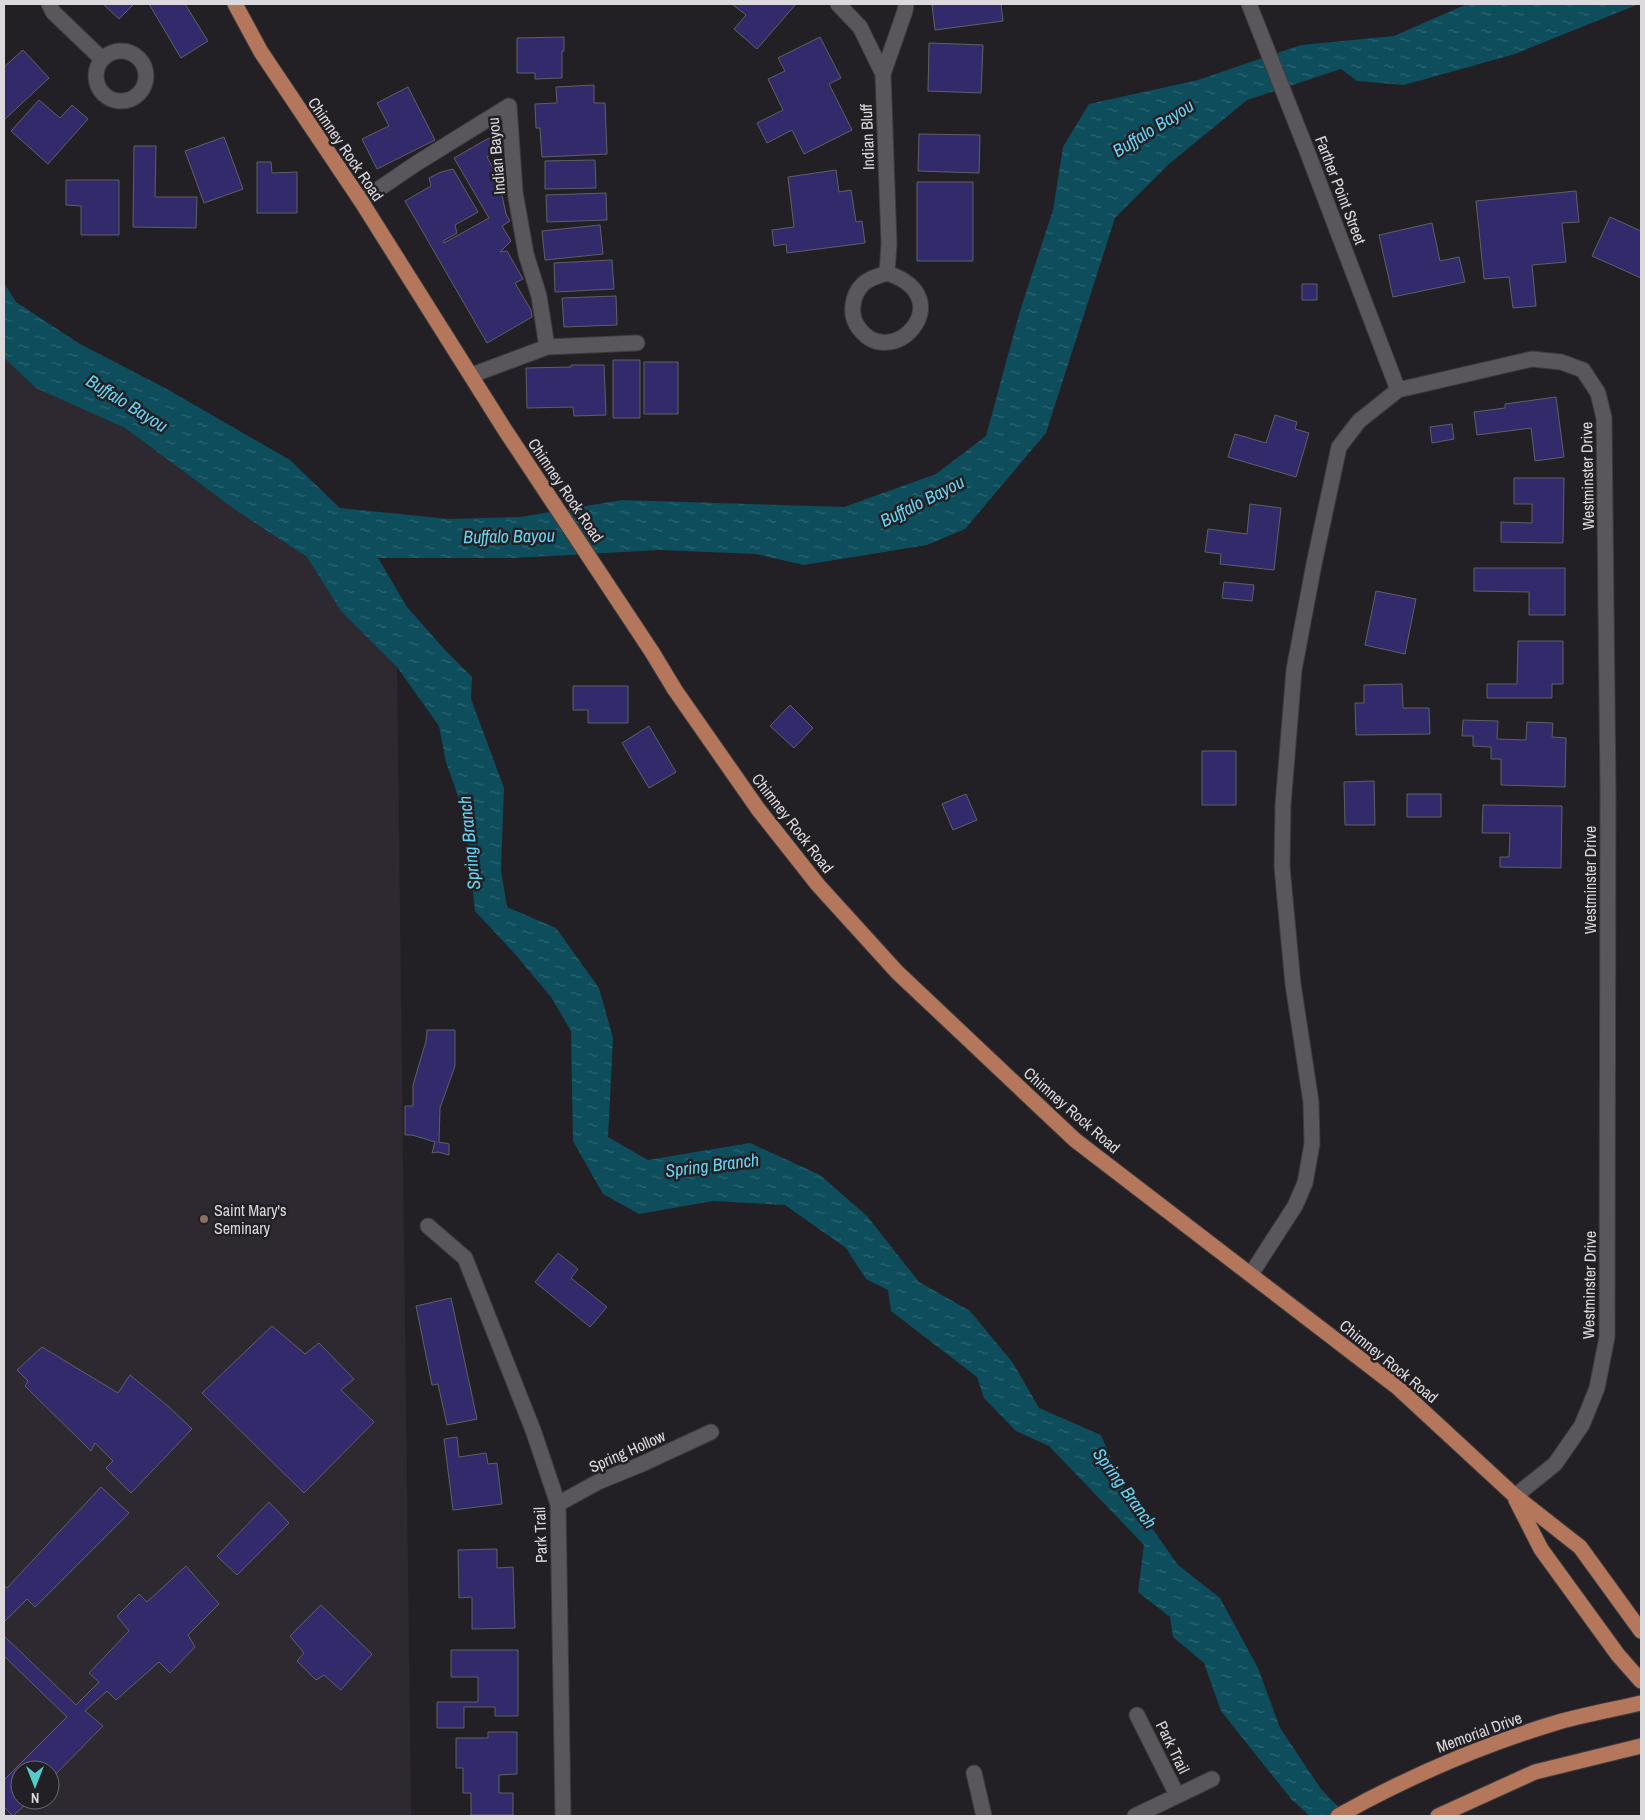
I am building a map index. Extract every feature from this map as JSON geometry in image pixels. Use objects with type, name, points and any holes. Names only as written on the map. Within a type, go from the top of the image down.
[{"type":"main road","name":"Chimney Rock Road","points":[[235,4],[261,52],[360,201],[472,375],[505,430],[652,652],[675,690],[758,809],[818,885],[897,972],[1075,1140],[1397,1387],[1515,1496],[1580,1547],[1641,1631]]},
{"type":"main road","name":"Chimney Rock Road","points":[[1515,1496],[1541,1549],[1618,1655],[1641,1681]]},
{"type":"main road","name":"Memorial Drive","points":[[1338,1816],[1386,1790],[1459,1757],[1553,1724],[1641,1703]]},
{"type":"main road","points":[[1438,1816],[1535,1772],[1641,1746]]},
{"type":"street","points":[[49,4],[53,12],[102,59]]},
{"type":"street","points":[[838,4],[860,27],[883,74]]},
{"type":"street","name":"Indian Bluff","points":[[887,273],[889,244],[883,74],[906,4]]},
{"type":"street","name":"Farther Point Street","points":[[1249,5],[1398,390]]},
{"type":"street","name":"Indian Bayou","points":[[360,201],[509,106],[515,192],[526,254],[539,296],[547,347]]},
{"type":"street","points":[[887,273],[906,281],[916,292],[920,302],[920,314],[916,326],[899,340],[888,342],[876,340],[862,331],[854,316],[853,304],[856,293],[863,284],[872,278],[887,273]]},
{"type":"street","points":[[472,375],[547,347],[637,343]]},
{"type":"street","name":"Westminster Drive","points":[[1251,1274],[1295,1206],[1305,1183],[1312,1144],[1311,1102],[1293,984],[1282,867],[1283,806],[1294,670],[1339,447],[1360,421],[1398,390],[1532,359],[1561,362],[1583,370],[1598,393],[1604,418],[1608,791],[1607,1337],[1597,1388],[1582,1425],[1556,1464],[1515,1496]]},
{"type":"street","name":"Park Trail","points":[[428,1226],[465,1258],[533,1430],[558,1504],[563,1816]]},
{"type":"street","name":"Spring Hollow","points":[[558,1504],[598,1482],[642,1464],[710,1432]]},
{"type":"street","name":"Park Trail","points":[[1138,1715],[1177,1795]]},
{"type":"street","points":[[974,1773],[984,1816]]},
{"type":"street","name":"Park Trail","points":[[1135,1816],[1212,1779]]},
{"type":"shaded area","name":"Saint Mary's Seminary","points":[[4,358],[36,388],[125,428],[237,511],[307,557],[341,611],[397,667],[411,1816],[4,1816]]},
{"type":"water","points":[[1467,4],[1639,4],[1515,54],[1404,85],[1357,81],[1341,69],[1247,100],[1169,164],[1115,218],[1046,433],[965,529],[927,545],[804,565],[756,554],[659,550],[513,558],[378,558],[407,607],[472,677],[471,699],[504,788],[501,871],[507,907],[556,928],[599,988],[613,1038],[608,1137],[648,1160],[750,1143],[820,1175],[867,1216],[919,1282],[970,1311],[1013,1363],[1039,1408],[1101,1435],[1123,1487],[1178,1565],[1220,1598],[1258,1668],[1280,1728],[1321,1789],[1347,1816],[1310,1816],[1292,1800],[1221,1711],[1204,1663],[1173,1637],[1170,1617],[1138,1592],[1144,1545],[1049,1446],[1016,1431],[984,1398],[977,1377],[891,1311],[888,1290],[866,1279],[846,1248],[785,1205],[713,1201],[639,1214],[603,1194],[573,1141],[571,1031],[551,997],[475,911],[465,816],[446,762],[439,726],[397,667],[341,611],[307,557],[237,511],[125,428],[36,388],[4,358],[4,283],[16,302],[80,344],[165,388],[290,460],[340,508],[449,519],[520,517],[622,500],[844,507],[936,474],[986,436],[1020,311],[1053,210],[1063,147],[1089,104],[1198,80],[1301,45],[1394,36]]},
{"type":"building","points":[[103,4],[134,4],[119,19]]},
{"type":"building","points":[[149,4],[185,4],[208,41],[181,58]]},
{"type":"building","points":[[732,4],[796,4],[757,49],[734,29],[746,15]]},
{"type":"building","points":[[1001,4],[1003,21],[935,30],[932,5]]},
{"type":"building","points":[[564,37],[562,78],[535,79],[535,73],[517,73],[517,38]]},
{"type":"building","points":[[820,37],[841,78],[829,84],[852,130],[804,154],[792,130],[767,143],[757,123],[783,110],[768,79],[785,71],[778,58]]},
{"type":"building","points":[[929,43],[983,45],[981,93],[928,91]]},
{"type":"building","points":[[23,50],[49,78],[4,120],[4,67]]},
{"type":"building","points":[[594,85],[594,103],[605,103],[607,154],[542,157],[540,128],[536,128],[535,104],[557,103],[556,87]]},
{"type":"building","points":[[408,87],[435,140],[377,169],[362,139],[389,126],[377,103]]},
{"type":"building","points":[[39,100],[60,118],[72,105],[88,119],[48,164],[11,131]]},
{"type":"building","points":[[919,134],[980,135],[979,173],[918,171]]},
{"type":"building","points":[[224,137],[243,189],[204,203],[185,151]]},
{"type":"building","points":[[489,138],[497,151],[487,157],[498,177],[506,214],[510,221],[502,226],[511,241],[500,252],[507,251],[523,279],[515,283],[531,310],[532,317],[487,343],[405,201],[431,186],[429,178],[453,169],[478,212],[455,225],[457,233],[443,241],[444,243],[489,218],[454,158]]},
{"type":"building","points":[[134,146],[156,146],[155,197],[197,197],[196,228],[133,227]]},
{"type":"building","points":[[595,160],[596,188],[545,189],[545,161]]},
{"type":"building","points":[[257,162],[271,162],[272,173],[297,172],[297,213],[257,213]]},
{"type":"building","points":[[836,170],[839,192],[851,190],[856,222],[862,221],[865,243],[787,253],[786,244],[774,246],[772,230],[794,227],[788,177]]},
{"type":"building","points":[[66,180],[119,180],[119,235],[81,235],[81,206],[66,205]]},
{"type":"building","points":[[917,182],[973,182],[973,261],[917,261]]},
{"type":"building","points":[[1576,191],[1579,222],[1562,223],[1566,262],[1532,265],[1536,306],[1513,308],[1509,277],[1484,279],[1476,201]]},
{"type":"building","points":[[606,193],[607,220],[547,222],[546,195]]},
{"type":"building","points":[[1610,217],[1641,231],[1641,278],[1592,256]]},
{"type":"building","points":[[1432,223],[1440,261],[1459,257],[1465,282],[1393,297],[1379,235]]},
{"type":"building","points":[[600,225],[603,254],[545,260],[542,231]]},
{"type":"building","points":[[612,260],[614,289],[555,292],[554,263]]},
{"type":"building","points":[[1302,284],[1317,284],[1317,300],[1302,300]]},
{"type":"building","points":[[616,296],[617,325],[564,327],[562,298]]},
{"type":"building","points":[[613,360],[640,360],[640,418],[613,418]]},
{"type":"building","points":[[644,362],[678,362],[678,414],[644,414]]},
{"type":"building","points":[[571,365],[604,365],[606,415],[574,416],[573,407],[527,408],[526,368],[571,367]]},
{"type":"building","points":[[1556,397],[1564,457],[1535,461],[1531,428],[1477,435],[1474,412],[1505,408],[1505,404]]},
{"type":"building","points":[[1275,415],[1297,422],[1295,429],[1309,433],[1296,477],[1228,457],[1235,434],[1266,443]]},
{"type":"building","points":[[1452,424],[1454,439],[1432,443],[1430,427]]},
{"type":"building","points":[[1514,478],[1564,478],[1563,543],[1501,542],[1501,522],[1532,523],[1532,504],[1514,504]]},
{"type":"building","points":[[1250,504],[1281,508],[1274,570],[1220,564],[1221,554],[1205,552],[1208,529],[1247,534]]},
{"type":"building","points":[[1474,568],[1565,568],[1565,615],[1529,615],[1529,592],[1474,591]]},
{"type":"building","points":[[1224,582],[1254,585],[1252,601],[1222,598]]},
{"type":"building","points":[[1376,591],[1416,599],[1405,654],[1365,645]]},
{"type":"building","points":[[1518,641],[1563,641],[1563,684],[1552,684],[1552,698],[1487,698],[1487,684],[1517,684]]},
{"type":"building","points":[[1402,684],[1403,708],[1429,708],[1430,734],[1356,735],[1355,703],[1364,703],[1364,685]]},
{"type":"building","points":[[573,686],[628,686],[628,723],[588,723],[588,710],[573,710]]},
{"type":"building","points":[[790,705],[813,728],[794,748],[770,726]]},
{"type":"building","points":[[1463,720],[1498,721],[1497,739],[1526,740],[1527,722],[1553,723],[1552,737],[1566,738],[1565,787],[1501,785],[1501,759],[1491,759],[1491,747],[1473,746],[1473,736],[1462,736]]},
{"type":"building","points":[[649,726],[676,772],[649,788],[622,743]]},
{"type":"building","points":[[1202,751],[1236,751],[1236,805],[1202,805]]},
{"type":"building","points":[[1374,781],[1375,825],[1345,825],[1344,782]]},
{"type":"building","points":[[966,794],[977,820],[953,830],[942,804]]},
{"type":"building","points":[[1407,794],[1441,794],[1441,817],[1407,817]]},
{"type":"building","points":[[1483,805],[1562,806],[1561,868],[1500,867],[1500,857],[1509,857],[1510,833],[1482,833]]},
{"type":"building","points":[[427,1030],[455,1030],[455,1066],[440,1108],[439,1142],[449,1144],[449,1155],[438,1152],[432,1153],[435,1142],[412,1135],[405,1135],[405,1106],[413,1106],[413,1085],[426,1041]]},
{"type":"building","points":[[558,1253],[578,1269],[571,1278],[607,1307],[590,1327],[535,1282]]},
{"type":"building","points":[[451,1298],[477,1419],[447,1425],[438,1384],[432,1385],[416,1306]]},
{"type":"building","points":[[272,1326],[305,1354],[319,1343],[354,1379],[341,1390],[374,1422],[304,1493],[202,1393]]},
{"type":"building","points":[[42,1347],[118,1393],[130,1375],[192,1429],[131,1493],[106,1468],[113,1461],[95,1443],[91,1451],[25,1386],[28,1381],[17,1370]]},
{"type":"building","points":[[457,1437],[459,1457],[486,1453],[488,1464],[497,1463],[502,1504],[453,1510],[444,1439]]},
{"type":"building","points":[[101,1487],[129,1513],[35,1607],[27,1599],[4,1622],[4,1586],[7,1588]]},
{"type":"building","points":[[269,1502],[289,1523],[237,1575],[217,1556]]},
{"type":"building","points":[[497,1549],[497,1568],[513,1567],[515,1628],[472,1629],[472,1597],[459,1598],[458,1550]]},
{"type":"building","points":[[186,1566],[219,1604],[188,1635],[195,1647],[170,1673],[159,1662],[116,1700],[107,1691],[85,1711],[103,1726],[60,1770],[60,1760],[24,1760],[67,1717],[4,1656],[4,1636],[76,1705],[99,1682],[89,1673],[129,1631],[117,1616],[139,1594],[147,1602]]},
{"type":"building","points":[[321,1605],[372,1654],[341,1690],[324,1675],[316,1680],[297,1661],[304,1653],[290,1636]]},
{"type":"building","points":[[451,1650],[518,1650],[518,1716],[495,1716],[495,1707],[464,1707],[464,1728],[437,1728],[437,1702],[478,1702],[478,1677],[451,1677]]},
{"type":"building","points":[[488,1732],[517,1732],[517,1774],[499,1775],[499,1793],[513,1793],[513,1815],[471,1815],[471,1793],[463,1793],[463,1768],[456,1768],[456,1738],[488,1738]]},
{"type":"building","points":[[10,1774],[10,1810],[19,1810],[13,1816],[4,1807],[4,1780]]},
{"type":"place","name":"Saint Mary's Seminary","points":[[204,1219]]},
{"type":"water label","name":"Buffalo Bayou","points":[[1153,128]]},
{"type":"water label","name":"Buffalo Bayou","points":[[127,403]]},
{"type":"water label","name":"Buffalo Bayou","points":[[922,501]]},
{"type":"water label","name":"Buffalo Bayou","points":[[509,536]]},
{"type":"water label","name":"Spring Branch","points":[[469,843]]},
{"type":"water label","name":"Spring Branch","points":[[712,1165]]},
{"type":"water label","name":"Spring Branch","points":[[1125,1488]]}]
